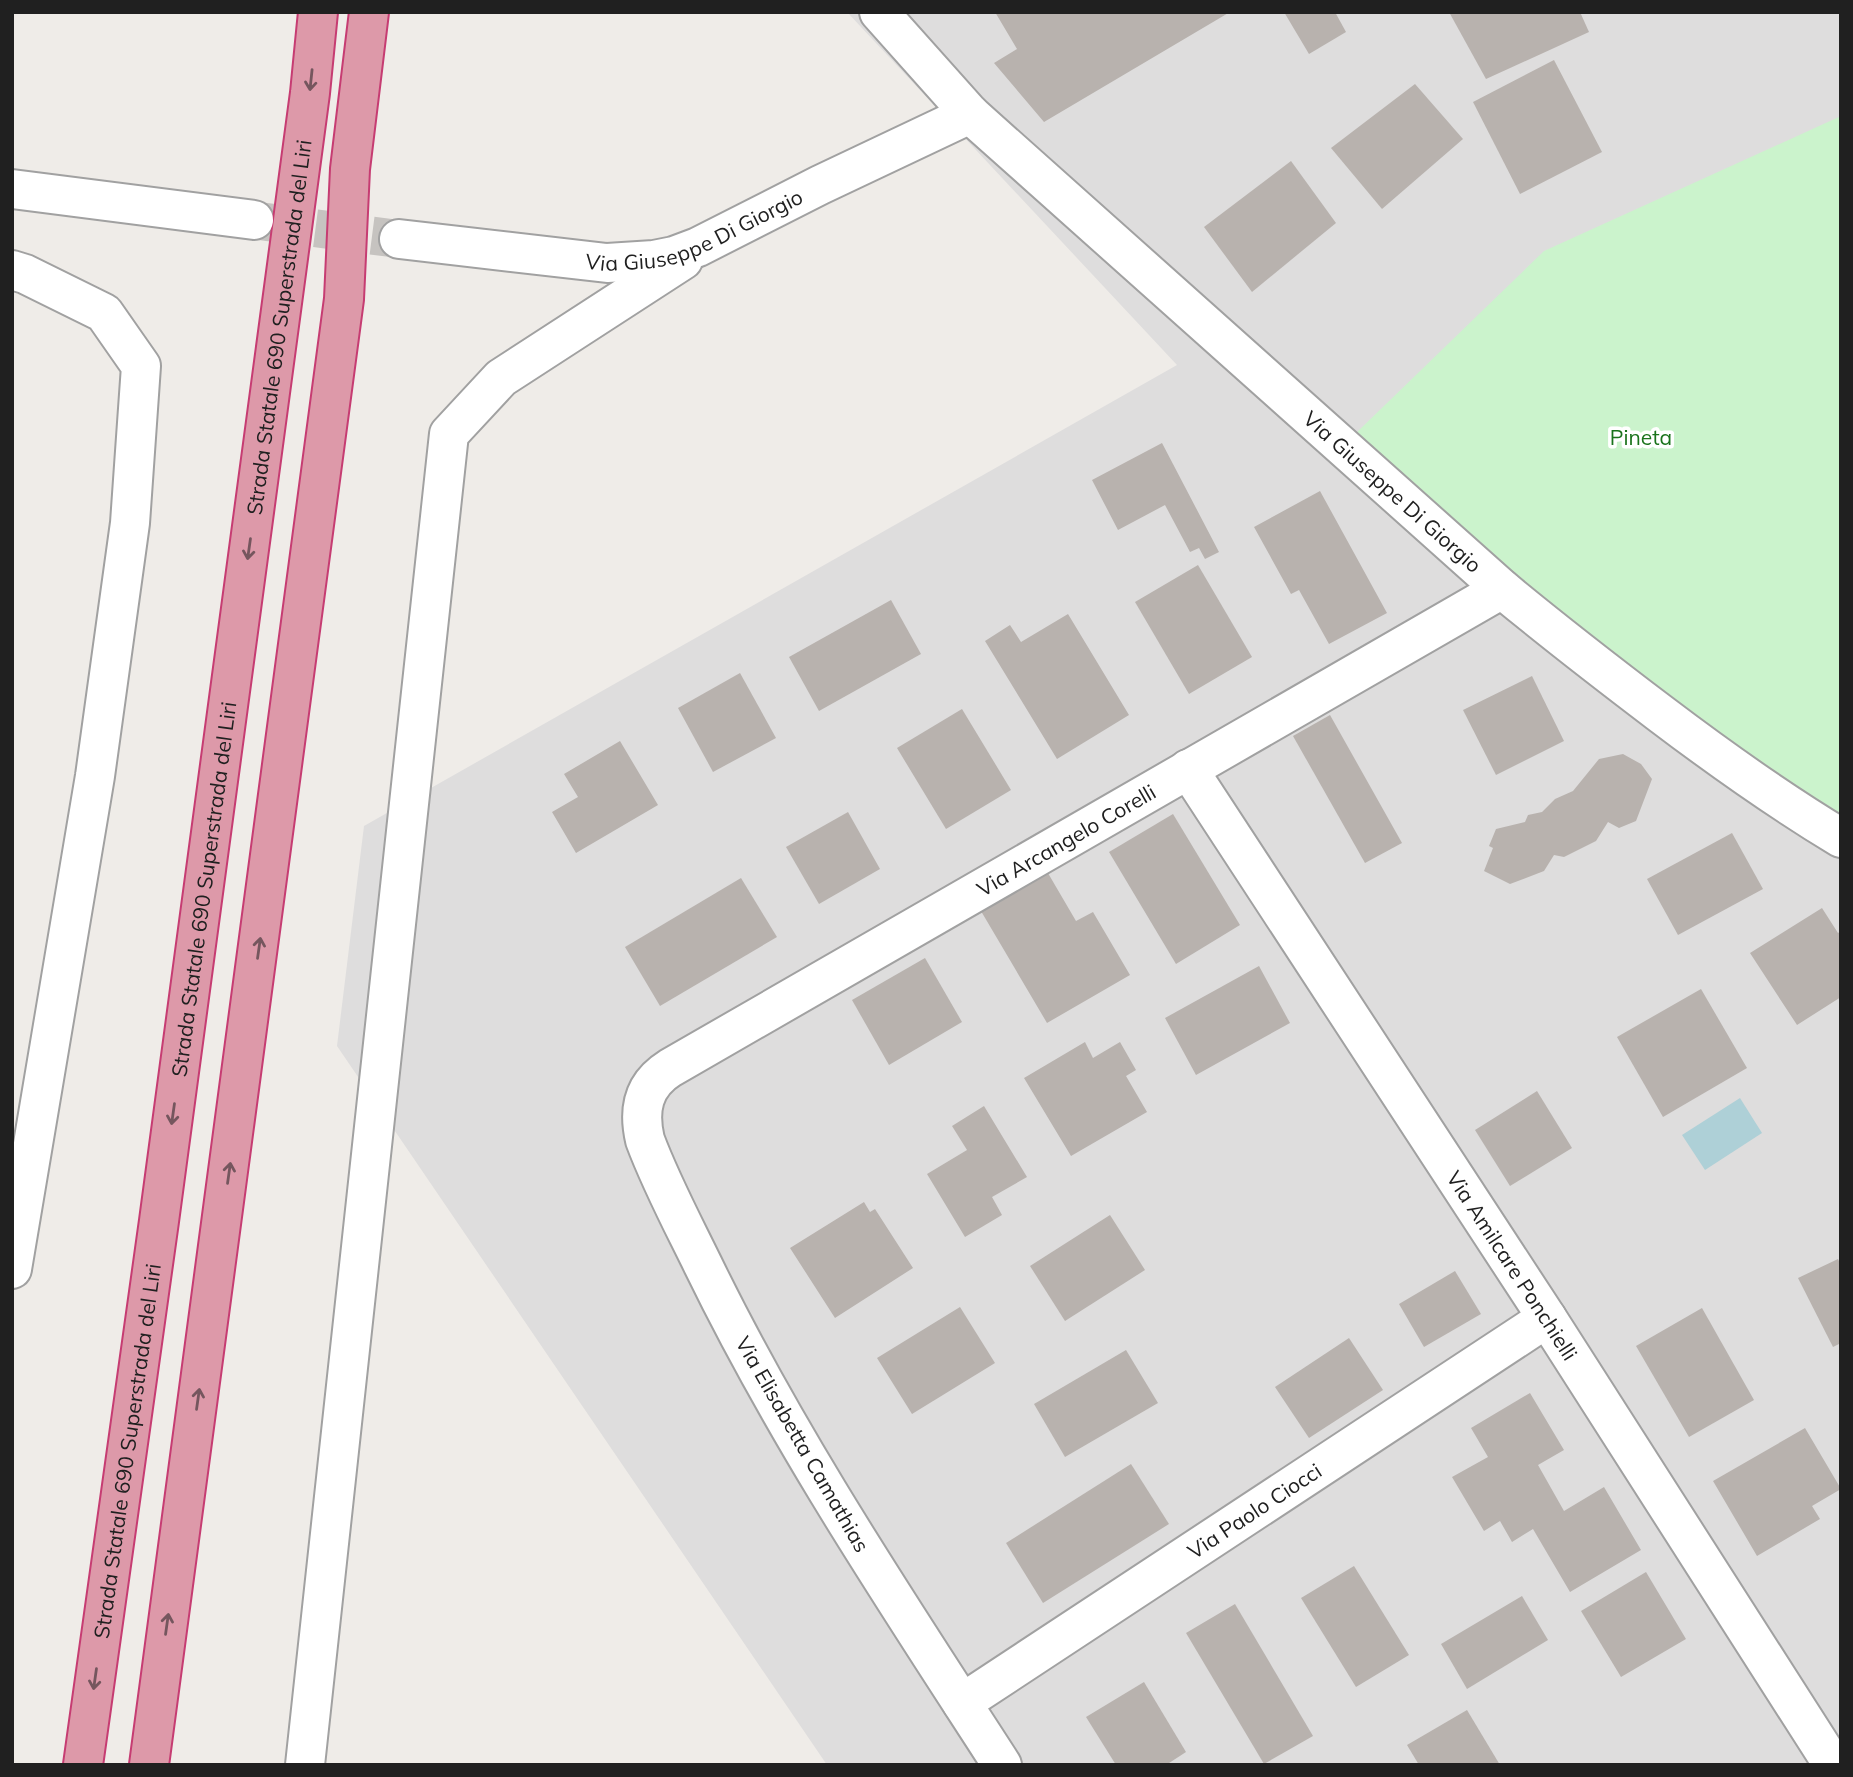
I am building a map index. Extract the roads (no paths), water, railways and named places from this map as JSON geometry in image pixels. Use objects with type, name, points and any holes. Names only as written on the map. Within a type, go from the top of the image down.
[{"type":"highway","name":"Strada Statale 690 Superstrada del Liri","points":[[83,1765],[159,1221],[310,93],[318,12]]},
{"type":"highway","points":[[149,1765],[344,299],[350,169],[369,12]]},
{"type":"highway","points":[[344,299],[373,173],[393,12]]},
{"type":"street","name":"Via Giuseppe Di Giorgio","points":[[879,12],[970,114],[1502,589],[1601,669],[1699,742],[1841,838]]},
{"type":"street","name":"Via Giuseppe Di Giorgio","points":[[399,239],[607,263],[639,262],[674,256],[714,240],[820,185],[970,114]]},
{"type":"street","points":[[12,189],[254,220]]},
{"type":"street","points":[[305,1765],[449,434],[500,378],[714,240]]},
{"type":"street","points":[[12,270],[104,313],[141,366],[130,523],[99,749],[12,1269]]},
{"type":"street","name":"Via Arcangelo Corelli","points":[[642,1105],[653,1082],[670,1068],[1502,589]]},
{"type":"street","name":"Via Amilcare Ponchielli","points":[[1188,769],[1547,1318],[1833,1765]]},
{"type":"street","name":"Via Elisabetta Camathias","points":[[642,1105],[641,1126],[649,1153],[766,1386],[816,1474],[1002,1765]]},
{"type":"street","name":"Via Paolo Ciocci","points":[[962,1703],[1547,1318]]},
{"type":"water","points":[[1740,1098],[1762,1133],[1705,1170],[1682,1135]]},
{"type":"tunnel","points":[[259,221],[399,239]]},
{"type":"park label","name":"Pineta","points":[[1641,437]]}]
